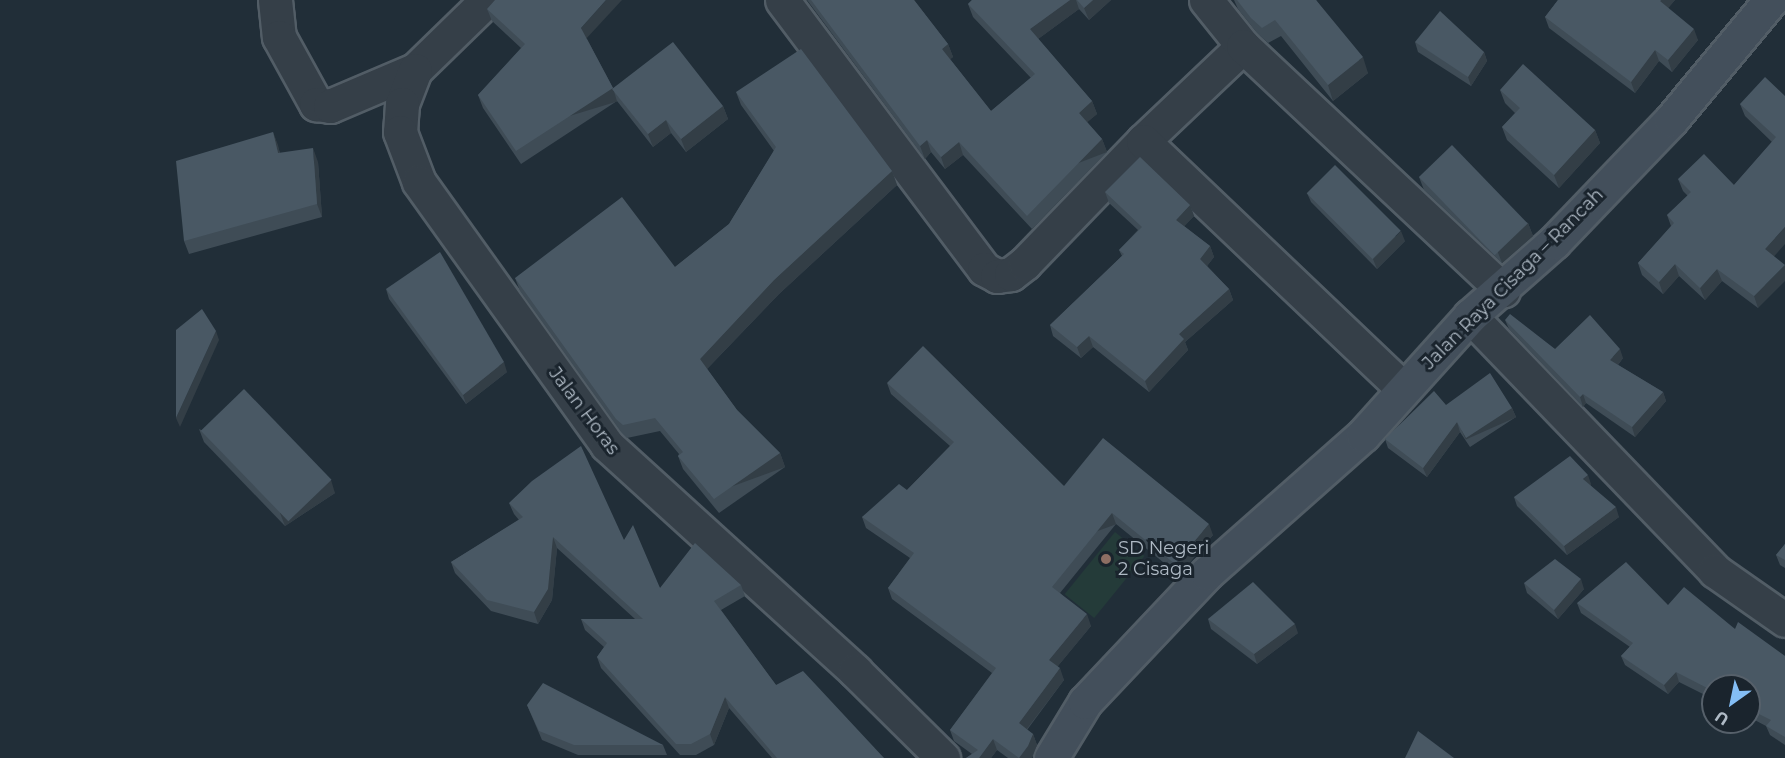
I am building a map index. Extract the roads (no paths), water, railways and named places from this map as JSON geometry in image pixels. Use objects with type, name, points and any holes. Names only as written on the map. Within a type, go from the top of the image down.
[{"type":"main road","name":"Jalan Raya Cisaga – Rancah","points":[[1051,758],[1085,702],[1207,573],[1363,435],[1470,316],[1503,290],[1671,120],[1771,0]]},
{"type":"street","points":[[275,0],[279,37],[316,105],[330,106],[415,70]]},
{"type":"street","name":"Jalan Horas","points":[[488,0],[415,70],[402,104],[400,132],[406,157],[419,182],[586,418],[629,468],[846,663],[943,758]]},
{"type":"street","points":[[782,0],[984,269],[997,276],[1011,274],[1025,263],[1143,141],[1243,46]]},
{"type":"street","points":[[1206,0],[1243,46],[1503,290]]},
{"type":"street","points":[[1143,141],[1403,389]]},
{"type":"street","points":[[1470,316],[1714,571],[1785,620]]},
{"type":"place","name":"SD Negeri 2 Cisaga","points":[[1106,559]]}]
